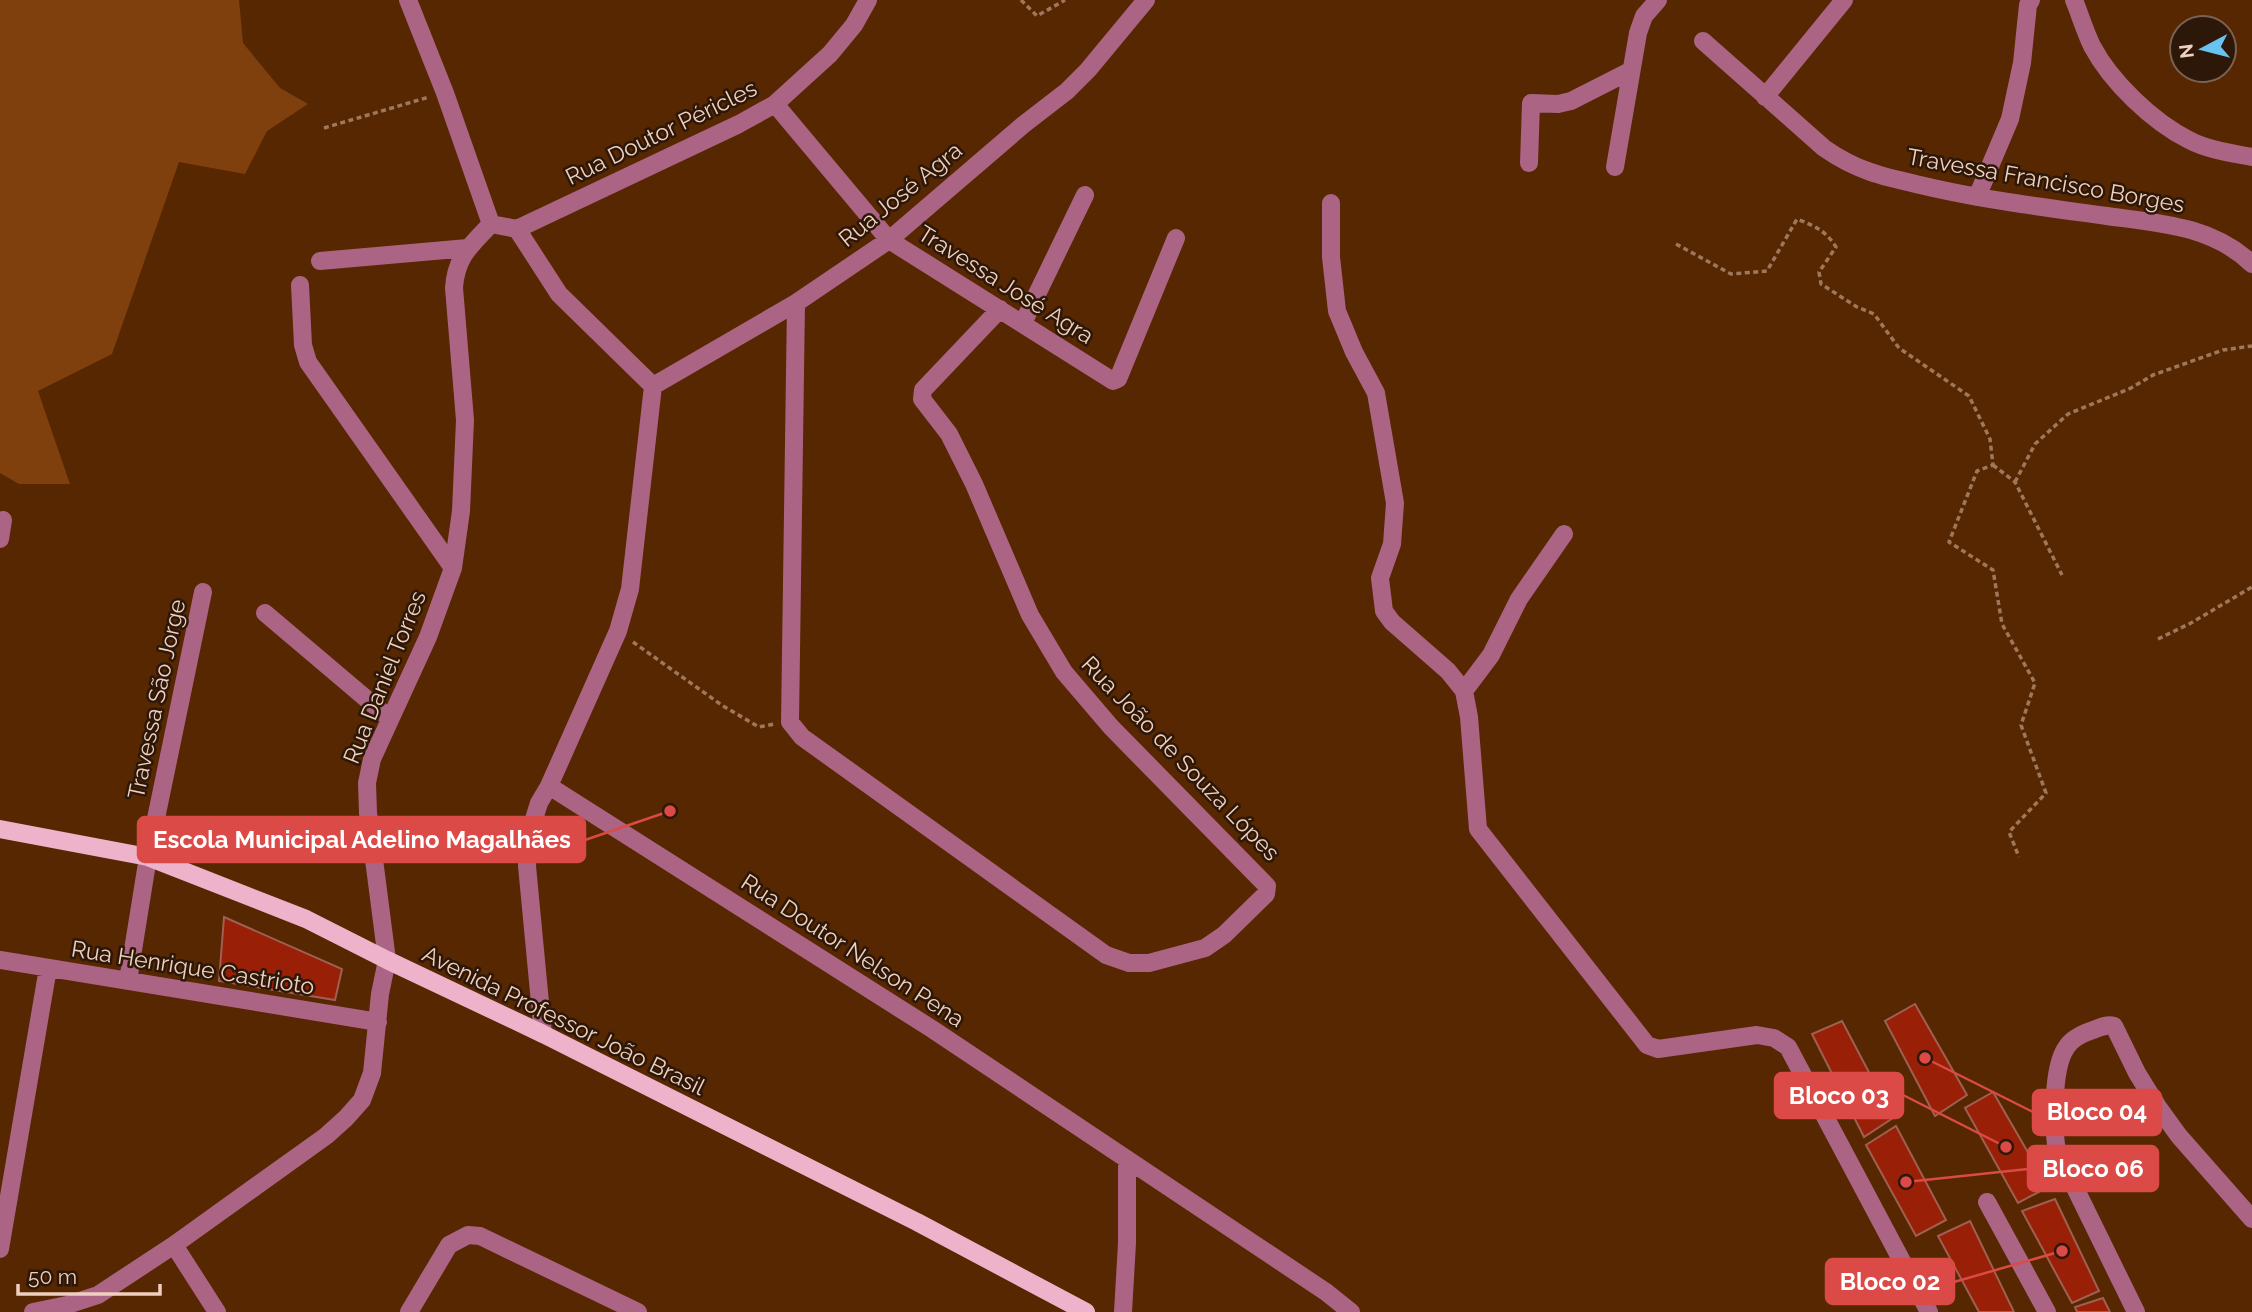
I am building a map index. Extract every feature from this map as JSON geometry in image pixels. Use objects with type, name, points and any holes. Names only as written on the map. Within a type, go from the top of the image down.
[{"type":"main road","name":"Avenida Professor João Brasil","points":[[0,830],[148,857],[306,919],[544,1034],[917,1222],[1086,1312]]},
{"type":"street","points":[[408,0],[445,93],[491,224],[517,229],[559,294],[653,386],[630,589],[618,631],[549,786],[538,803],[528,835],[527,866],[544,1034]]},
{"type":"street","name":"Rua Doutor Péricles","points":[[517,229],[739,124],[775,104],[830,54],[853,25],[868,0]]},
{"type":"street","name":"Rua José Agra","points":[[653,386],[796,303],[890,240],[1066,91],[1088,70],[1146,0]]},
{"type":"street","points":[[1615,167],[1638,33],[1644,16],[1658,0]]},
{"type":"street","points":[[1765,97],[1844,0]]},
{"type":"street","points":[[1977,197],[2010,119],[2031,0]]},
{"type":"street","points":[[2074,0],[2092,45],[2102,62],[2139,104],[2190,141],[2252,157]]},
{"type":"street","name":"Travessa Francisco Borges","points":[[1703,41],[1845,163],[1871,174],[1977,197],[2189,228],[2220,240],[2252,264]]},
{"type":"street","points":[[1529,163],[1531,103],[1558,104],[1571,101],[1630,71]]},
{"type":"street","name":"Travessa José Agra","points":[[775,104],[890,240],[1112,381],[1116,381],[1137,336],[1176,238]]},
{"type":"street","points":[[1023,323],[1085,195]]},
{"type":"street","points":[[1331,203],[1331,257],[1337,311],[1354,352],[1376,393],[1395,503],[1392,544],[1380,578],[1384,611],[1392,622],[1448,671],[1464,691],[1469,717],[1478,829],[1647,1045],[1658,1049],[1757,1035],[1774,1038],[1788,1047],[1929,1312]]},
{"type":"street","name":"Rua Daniel Torres","points":[[33,1312],[67,1305],[98,1303],[326,1136],[362,1100],[372,1073],[380,994],[387,960],[371,848],[367,783],[372,759],[428,637],[453,568],[461,511],[465,420],[454,288],[455,271],[468,248],[491,224]]},
{"type":"street","points":[[320,261],[468,248]]},
{"type":"street","points":[[300,285],[303,345],[308,362],[453,568]]},
{"type":"street","points":[[790,722],[796,303]]},
{"type":"street","name":"Rua João de Souza Lópes","points":[[790,722],[802,737],[824,754],[1106,955],[1129,963],[1149,963],[1205,948],[1224,934],[1266,894],[1267,886],[1111,727],[1063,672],[1030,615],[974,484],[949,434],[922,399],[923,390],[1000,309]]},
{"type":"street","points":[[0,539],[3,520]]},
{"type":"street","points":[[1464,691],[1491,655],[1519,600],[1564,534]]},
{"type":"street","name":"Travessa São Jorge","points":[[128,981],[148,857],[203,592]]},
{"type":"street","points":[[265,613],[389,718]]},
{"type":"street","name":"Rua Doutor Nelson Pena","points":[[549,786],[932,1029],[1352,1312]]},
{"type":"street","name":"Rua Henrique Castrioto","points":[[0,960],[378,1022]]},
{"type":"street","points":[[0,1249],[48,968]]},
{"type":"street","points":[[2136,1312],[2057,1152],[2054,1137],[2058,1071],[2066,1047],[2084,1033],[2112,1025],[2116,1028],[2137,1073],[2158,1107],[2179,1136],[2252,1219]]},
{"type":"street","points":[[1123,1312],[1127,1243],[1127,1160]]},
{"type":"street","points":[[1987,1202],[2047,1312]]},
{"type":"street","points":[[409,1312],[449,1245],[468,1235],[480,1236],[638,1312]]},
{"type":"street","points":[[174,1245],[217,1312]]},
{"type":"path","points":[[1021,0],[1037,16],[1065,0]]},
{"type":"path","points":[[324,128],[445,93]]},
{"type":"path","points":[[1676,244],[1731,275],[1767,271],[1797,219],[1828,233],[1836,247],[1819,272],[1821,285],[1874,314],[1899,348],[1969,396],[1990,439],[1993,465],[2015,482],[2062,575]]},
{"type":"path","points":[[2015,482],[2035,444],[2068,414],[2132,388],[2153,375],[2223,350],[2252,346]]},
{"type":"path","points":[[1993,465],[1977,471],[1949,542],[1993,570],[2002,624],[2035,683],[2021,725],[2046,793],[2009,832],[2019,857]]},
{"type":"path","points":[[2158,639],[2252,587]]},
{"type":"path","points":[[618,631],[723,706],[759,727],[790,722]]},
{"type":"shaded area","points":[[0,0],[239,0],[243,43],[280,88],[308,104],[267,131],[245,174],[179,162],[112,354],[38,391],[70,484],[19,484],[0,473]]},
{"type":"building","points":[[224,917],[342,969],[335,1000],[219,981]]},
{"type":"building","points":[[1915,1004],[1967,1095],[1935,1116],[1885,1021]]},
{"type":"building","points":[[1842,1021],[1893,1118],[1864,1137],[1812,1034]]},
{"type":"building","points":[[1993,1092],[2048,1187],[2018,1203],[1965,1108]]},
{"type":"building","points":[[1896,1126],[1946,1220],[1916,1236],[1866,1145]]},
{"type":"building","points":[[2055,1199],[2099,1291],[2072,1303],[2022,1211]]},
{"type":"building","points":[[1970,1221],[2014,1312],[1979,1312],[1938,1236]]},
{"type":"building","points":[[2103,1298],[2110,1312],[2077,1312],[2075,1307]]},
{"type":"place","name":"Escola Municipal Adelino Magalhães","points":[[670,811]]},
{"type":"place","name":"Bloco 04","points":[[1925,1058]]},
{"type":"place","name":"Bloco 03","points":[[2006,1147]]},
{"type":"place","name":"Bloco 06","points":[[1906,1182]]},
{"type":"place","name":"Bloco 02","points":[[2062,1251]]}]
